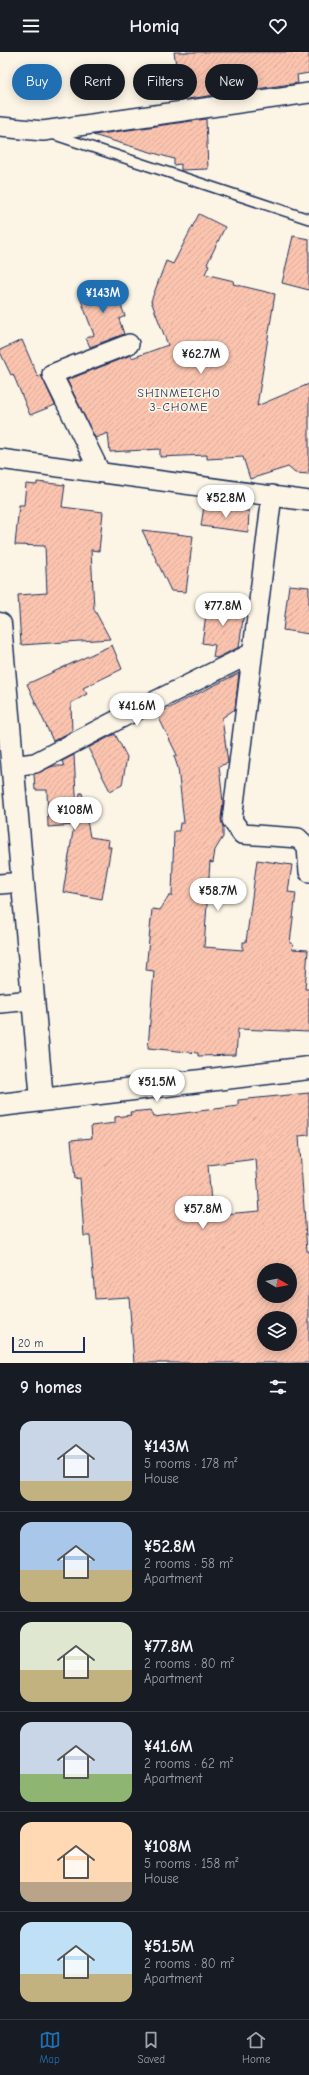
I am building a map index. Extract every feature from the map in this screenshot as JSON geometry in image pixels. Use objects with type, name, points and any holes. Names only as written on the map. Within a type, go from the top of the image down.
[{"type":"street","points":[[0,127],[43,131],[309,93]]},
{"type":"street","points":[[100,472],[52,374],[129,344]]},
{"type":"street","points":[[0,459],[309,501]]},
{"type":"street","points":[[272,495],[232,820],[242,834],[298,838],[307,846],[309,872]]},
{"type":"street","points":[[0,624],[1,658],[42,1100]]},
{"type":"street","points":[[12,766],[35,763],[130,713],[252,653]]},
{"type":"street","points":[[0,884],[22,882]]},
{"type":"street","points":[[0,1003],[32,1000]]},
{"type":"street","points":[[0,1106],[309,1068]]},
{"type":"lane","points":[[43,131],[309,219]]},
{"type":"building","points":[[174,52],[309,52],[309,73],[297,75],[298,83],[258,89],[258,64],[205,64],[205,97],[197,98],[197,64],[176,64]]},
{"type":"building","points":[[206,119],[208,169],[181,170],[181,164],[174,165],[174,159],[93,135]]},
{"type":"building","points":[[199,214],[225,227],[207,264],[209,265],[205,274],[234,281],[233,284],[275,294],[257,406],[309,384],[309,474],[295,473],[288,467],[250,479],[243,457],[207,459],[207,455],[160,457],[160,449],[110,452],[108,433],[95,438],[67,380],[131,355],[132,358],[168,345],[151,301],[166,261],[173,264]]},
{"type":"building","points":[[293,236],[309,239],[309,290],[282,283]]},
{"type":"building","points":[[112,282],[125,316],[119,319],[124,334],[90,347],[86,338],[94,335],[79,295]]},
{"type":"building","points":[[22,340],[38,377],[41,375],[55,405],[30,415],[13,374],[11,375],[0,352],[0,350]]},
{"type":"building","points":[[37,482],[65,485],[62,507],[103,512],[99,551],[91,550],[94,609],[110,639],[21,645],[18,595],[47,593],[45,546],[15,545],[19,505],[24,505],[26,484],[37,485]]},
{"type":"building","points":[[204,506],[249,511],[248,532],[201,526]]},
{"type":"building","points":[[142,530],[193,536],[186,592],[171,591]]},
{"type":"building","points":[[289,585],[309,587],[309,634],[283,630]]},
{"type":"building","points":[[208,600],[245,605],[239,647],[217,658],[213,657],[215,645],[202,643]]},
{"type":"building","points":[[112,645],[122,669],[83,688],[87,694],[71,703],[72,731],[53,741],[27,684]]},
{"type":"building","points":[[239,673],[235,709],[222,718],[228,763],[219,766],[223,802],[221,819],[223,837],[215,850],[213,863],[210,862],[204,947],[243,950],[243,942],[246,942],[257,860],[292,865],[288,892],[296,893],[290,943],[293,944],[292,949],[308,950],[305,989],[309,989],[309,1032],[238,1029],[236,1055],[198,1056],[198,1053],[148,1048],[154,971],[146,970],[152,909],[160,910],[169,896],[172,896],[174,831],[179,831],[180,823],[184,823],[178,768],[174,756],[177,755],[157,714]]},
{"type":"building","points":[[115,734],[127,757],[122,785],[110,791],[88,748]]},
{"type":"building","points":[[74,755],[77,813],[80,793],[82,793],[90,837],[109,840],[108,847],[111,847],[102,899],[63,892],[74,825],[48,827],[47,790],[35,790],[34,774],[53,766],[64,766],[62,761]]},
{"type":"building","points":[[309,1093],[309,1135],[299,1136],[307,1251],[309,1251],[309,1363],[134,1363],[129,1297],[95,1299],[90,1236],[84,1236],[80,1178],[75,1179],[71,1140],[92,1138],[91,1126],[115,1123],[115,1117],[131,1115],[130,1112],[151,1110],[154,1117],[238,1106],[238,1100]],"holes":[[[256,1159],[260,1211],[212,1215],[208,1165]]]},
{"type":"district","name":"SHINMEICHO 3-CHOME","points":[[179,400]]}]
